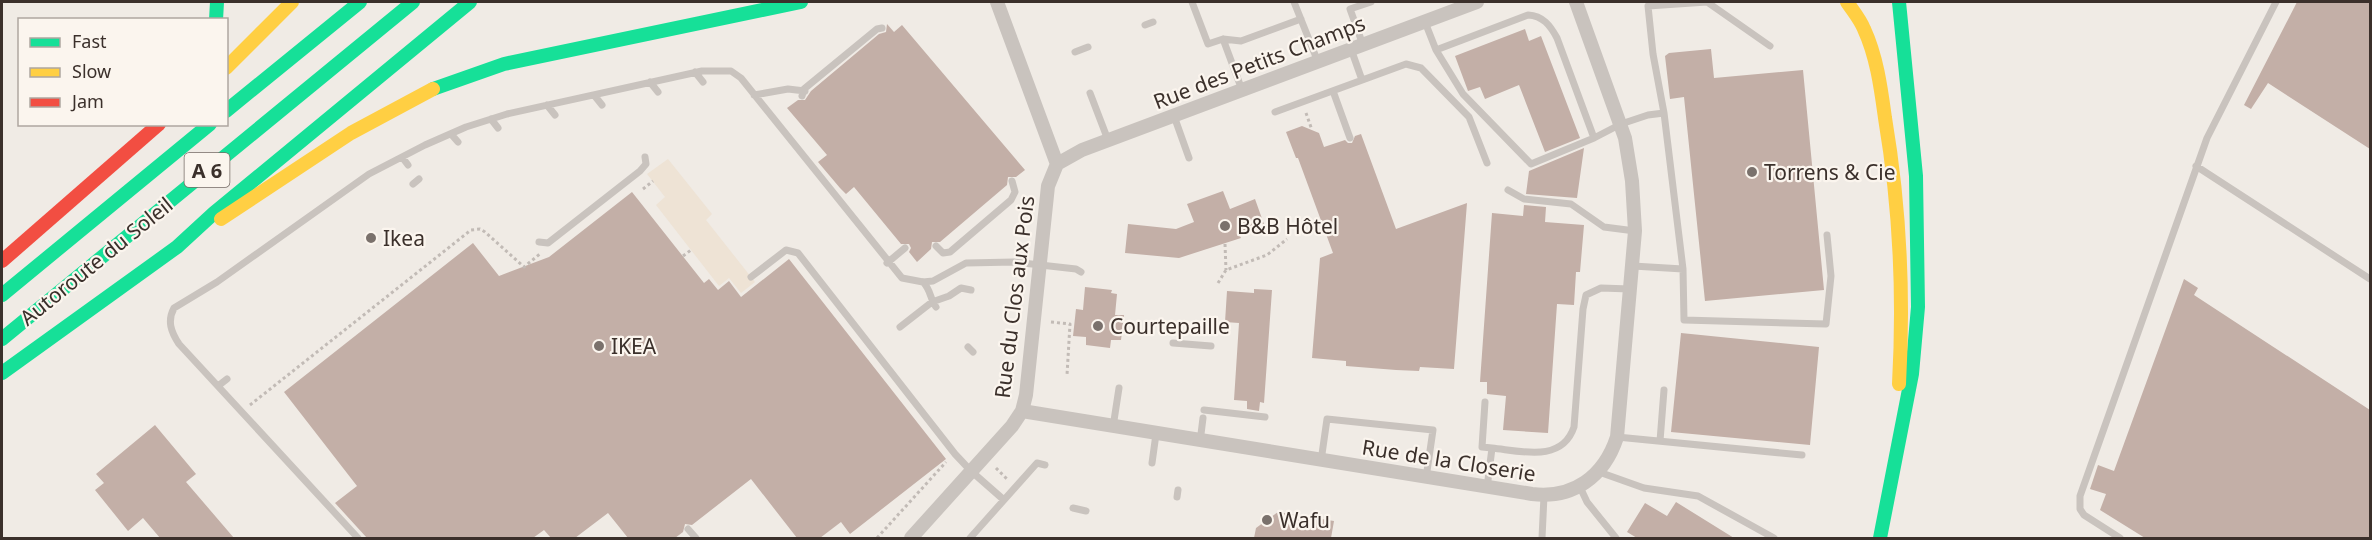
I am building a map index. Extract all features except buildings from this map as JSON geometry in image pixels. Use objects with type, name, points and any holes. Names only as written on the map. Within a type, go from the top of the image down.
[{"type":"main road","points":[[216,18],[217,2]]},
{"type":"main road","points":[[228,66],[292,2]]},
{"type":"main road","points":[[228,109],[360,2]]},
{"type":"main road","name":"Autoroute du Soleil","points":[[2,339],[413,2]]},
{"type":"main road","points":[[177,247],[214,213],[470,2]]},
{"type":"main road","points":[[2,373],[177,247],[351,133],[441,85],[504,64],[801,2]]},
{"type":"main road","points":[[1847,2],[1866,31],[1878,73],[1893,166],[1901,254],[1902,347],[1898,441]]},
{"type":"main road","points":[[1880,538],[1898,441],[1910,394],[1914,360],[1918,254],[1914,161],[1899,2]]},
{"type":"main road","points":[[132,147],[149,126]]},
{"type":"main road","points":[[2,261],[157,126]]},
{"type":"main road","name":"Autoroute du Soleil","points":[[2,295],[208,126]]},
{"type":"street","points":[[992,2],[1004,18]]},
{"type":"street","points":[[998,2],[1057,164]]},
{"type":"street","name":"Rue des Petits Champs","points":[[1057,164],[1074,154],[1108,140],[1477,2]]},
{"type":"street","name":"Rue de la Closerie","points":[[1022,411],[1200,442],[1544,496],[1556,495],[1580,487],[1599,472],[1613,451],[1617,437],[1635,231],[1632,181],[1621,124],[1576,2]]},
{"type":"street","name":"Rue du Clos aux Pois","points":[[911,538],[1012,426],[1022,411],[1026,395],[1048,186],[1057,164]]},
{"type":"lane","points":[[1192,2],[1208,45],[1223,39],[1241,41],[1301,19]]},
{"type":"lane","points":[[1294,2],[1318,62]]},
{"type":"lane","points":[[1362,80],[1350,9],[1371,2]]},
{"type":"lane","points":[[1770,46],[1707,2],[1648,6],[1683,269],[1684,320],[1826,324],[1831,276],[1827,235]]},
{"type":"lane","points":[[2120,538],[2084,515],[2080,508],[2080,496],[2207,138],[2276,2]]},
{"type":"lane","points":[[1436,50],[1528,15],[1537,15],[1551,26],[1557,38],[1594,138]]},
{"type":"lane","points":[[1425,22],[1436,50],[1463,94],[1531,164],[1594,138],[1621,124],[1664,113]]},
{"type":"lane","points":[[754,95],[788,89],[804,94],[802,92],[813,82],[876,29],[882,28]]},
{"type":"lane","points":[[1223,39],[1242,90]]},
{"type":"lane","points":[[1075,52],[1088,47]]},
{"type":"lane","points":[[1275,112],[1406,64],[1421,68],[1469,117],[1486,163]]},
{"type":"lane","points":[[358,538],[174,337],[170,320],[174,308],[217,282],[369,174],[451,134],[491,119],[695,72],[731,71],[741,78],[887,263],[902,278],[923,282],[933,280],[966,263],[1014,262],[1076,269],[1081,272]]},
{"type":"lane","points":[[695,72],[704,82]]},
{"type":"lane","points":[[650,82],[658,92]]},
{"type":"lane","points":[[1333,92],[1350,138]]},
{"type":"lane","points":[[1090,93],[1108,140]]},
{"type":"lane","points":[[594,95],[602,105]]},
{"type":"lane","points":[[547,105],[555,115]]},
{"type":"lane","points":[[1174,116],[1189,158]]},
{"type":"lane","points":[[491,119],[498,128]]},
{"type":"lane","points":[[451,134],[458,142]]},
{"type":"lane","points":[[402,157],[408,165]]},
{"type":"lane","points":[[539,242],[548,243],[573,219],[645,165],[645,158]]},
{"type":"lane","points":[[2196,166],[2370,279]]},
{"type":"lane","points":[[936,246],[943,253],[950,252],[1011,200],[1015,192],[1012,181]]},
{"type":"lane","points":[[1508,190],[1524,199],[1571,204],[1604,227],[1635,231]]},
{"type":"lane","points":[[887,263],[905,248]]},
{"type":"lane","points":[[751,277],[786,250],[798,253],[970,471],[1006,498],[1016,498]]},
{"type":"lane","points":[[1633,266],[1683,269]]},
{"type":"lane","points":[[923,282],[930,289],[934,305]]},
{"type":"lane","points":[[1485,402],[1482,447],[1540,453],[1552,450],[1570,438],[1574,427],[1586,295],[1601,288],[1631,289]]},
{"type":"lane","points":[[900,327],[958,289],[970,290]]},
{"type":"lane","points":[[1173,343],[1211,346]]},
{"type":"lane","points":[[218,386],[227,379]]},
{"type":"lane","points":[[1113,427],[1119,388]]},
{"type":"lane","points":[[1660,441],[1664,390]]},
{"type":"lane","points":[[1200,442],[1203,414],[1265,417]]},
{"type":"lane","points":[[1321,461],[1326,418],[1433,430],[1426,478]]},
{"type":"lane","points":[[1152,463],[1156,434]]},
{"type":"lane","points":[[1617,437],[1802,455]]},
{"type":"lane","points":[[1487,488],[1492,448]]},
{"type":"lane","points":[[970,538],[1037,463],[1045,465]]},
{"type":"lane","points":[[1599,472],[1644,488],[1698,496],[1774,538]]},
{"type":"lane","points":[[1580,487],[1587,502],[1616,538]]},
{"type":"lane","points":[[1542,538],[1544,496]]},
{"type":"lane","points":[[1073,508],[1086,511]]},
{"type":"lane","points":[[688,529],[696,538]]},
{"type":"lane","points":[[977,530],[986,532]]},
{"type":"path","points":[[1302,102],[1312,130]]},
{"type":"path","points":[[643,189],[653,181]]},
{"type":"path","points":[[242,411],[466,232],[476,229],[485,232],[524,267],[547,248]]},
{"type":"path","points":[[1226,270],[1267,255],[1287,240]]},
{"type":"path","points":[[1218,283],[1226,270],[1225,244]]},
{"type":"path","points":[[682,256],[691,250]]},
{"type":"path","points":[[1051,322],[1070,324],[1067,375]]},
{"type":"path","points":[[877,538],[948,461]]},
{"type":"path","points":[[996,468],[1015,487]]},
{"type":"shaded area","points":[[668,159],[712,214],[706,220],[755,282],[741,293],[729,278],[719,286],[656,205],[665,197],[647,174]]},
{"type":"traffic: fast","points":[[216,18],[217,2]]},
{"type":"traffic: fast","points":[[228,109],[360,2]]},
{"type":"traffic: fast","points":[[2,339],[413,2]]},
{"type":"traffic: fast","points":[[2,373],[177,247],[214,213],[470,2]]},
{"type":"traffic: fast","points":[[433,89],[504,64],[801,2]]},
{"type":"traffic: fast","points":[[1880,538],[1912,374],[1918,307],[1916,176],[1899,2]]},
{"type":"traffic: fast","points":[[2,295],[208,126]]},
{"type":"traffic: slow","points":[[228,66],[292,2]]},
{"type":"traffic: slow","points":[[1847,2],[1862,25],[1872,51],[1880,84],[1890,151],[1900,251],[1899,384]]},
{"type":"traffic: slow","points":[[221,219],[351,133],[433,89]]},
{"type":"traffic: jam","points":[[2,261],[157,126]]},
{"type":"place","name":"Torrens & Cie","points":[[1752,172]]},
{"type":"place","name":"B&B Hôtel","points":[[1225,226]]},
{"type":"place","name":"Ikea","points":[[371,238]]},
{"type":"place","name":"Courtepaille","points":[[1098,326]]},
{"type":"place","name":"IKEA","points":[[599,346]]},
{"type":"place","name":"Wafu","points":[[1267,520]]}]
